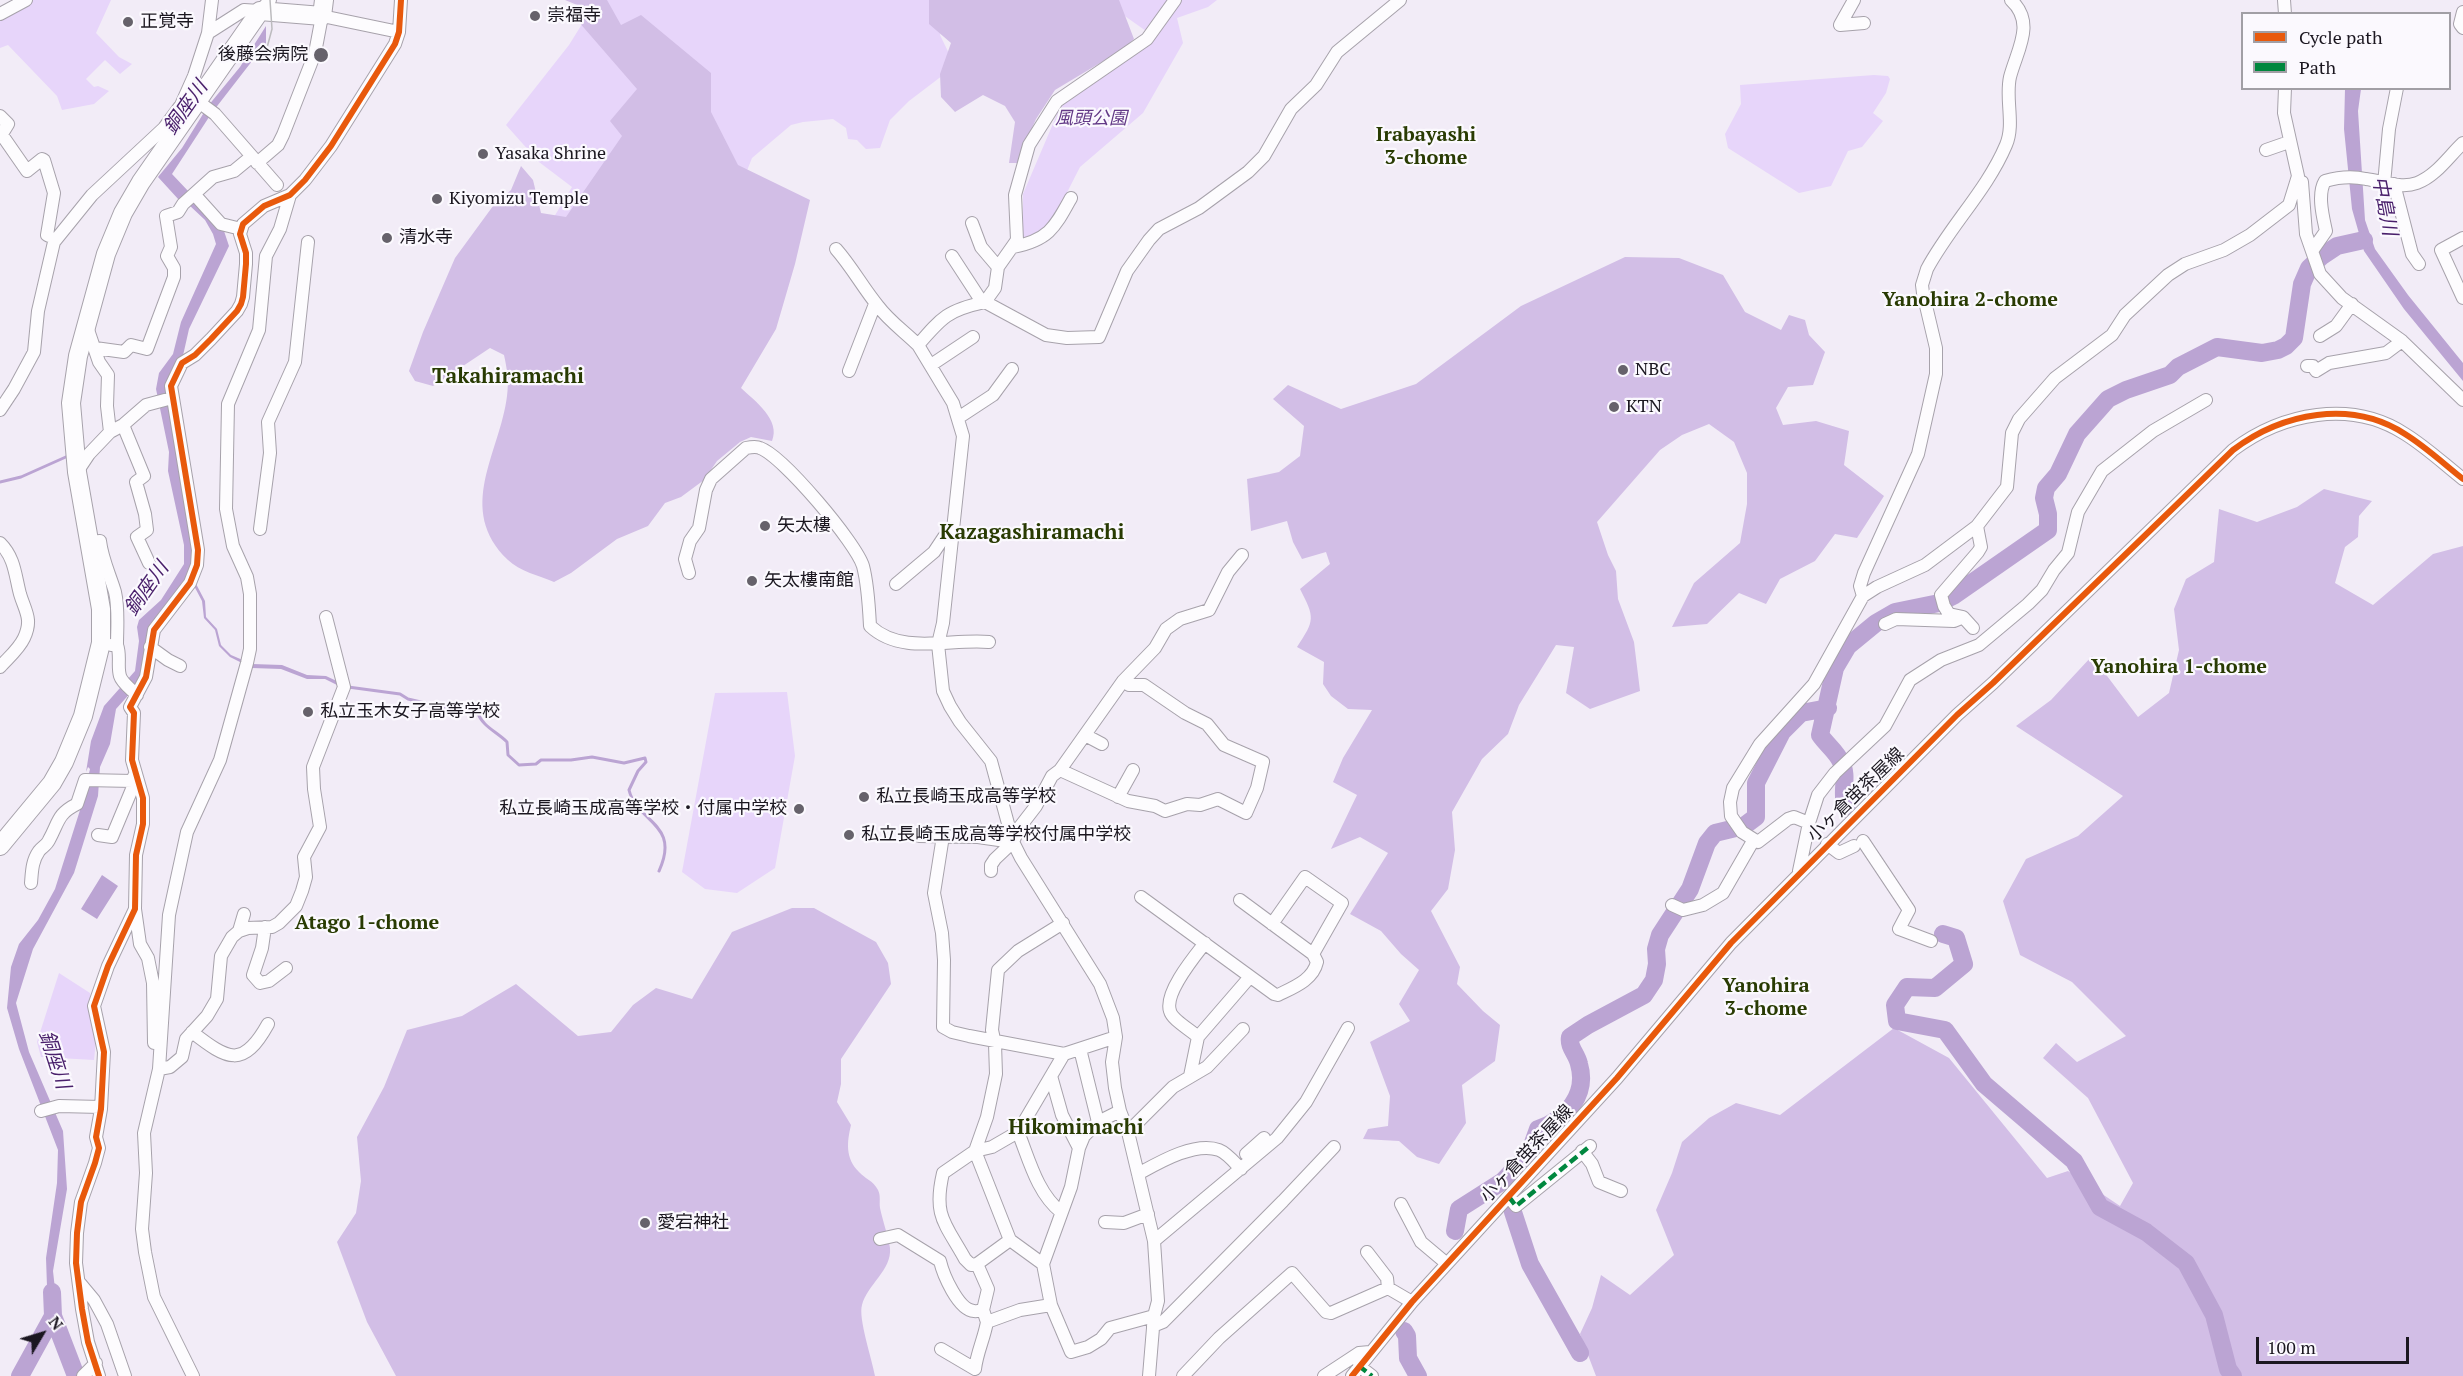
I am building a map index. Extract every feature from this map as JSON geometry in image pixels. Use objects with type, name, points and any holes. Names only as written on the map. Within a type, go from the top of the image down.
[{"type":"highway","points":[[0,846],[52,783],[64,762],[109,644],[77,472],[72,386],[86,324],[106,255],[123,213],[146,174],[200,103],[263,4],[323,8]]},
{"type":"street","points":[[0,14],[26,0]]},
{"type":"street","points":[[0,410],[34,351],[38,311],[54,242],[92,195],[164,128],[181,105],[194,76],[208,33],[212,0]]},
{"type":"street","points":[[98,835],[112,837],[132,789],[134,713],[130,707],[146,677],[154,630],[190,583],[197,565],[198,550],[171,386],[182,363],[195,355],[211,339],[241,304],[246,253],[240,234],[243,224],[264,206],[290,195],[305,180],[331,146],[395,44],[399,32],[401,0]]},
{"type":"street","points":[[918,345],[936,323],[950,312],[984,302],[995,288],[999,267],[1017,240],[1016,195],[1029,145],[1057,101],[1147,39],[1175,0]]},
{"type":"street","points":[[952,256],[984,302],[1046,335],[1067,338],[1099,337],[1127,271],[1149,240],[1159,229],[1199,208],[1248,172],[1264,156],[1291,109],[1316,85],[1336,52],[1400,0]]},
{"type":"street","points":[[1854,0],[1840,25],[1864,23]]},
{"type":"street","points":[[1863,596],[1860,586],[1864,573],[1918,454],[1936,374],[1936,348],[1922,285],[1927,269],[2007,143],[2010,76],[2020,53],[2024,32],[2018,7],[2011,0]]},
{"type":"street","points":[[208,33],[244,10],[263,4]]},
{"type":"street","points":[[95,348],[124,352],[131,345],[147,349],[174,277],[174,268],[167,256],[171,247],[166,216],[178,212],[183,204],[213,177],[234,171],[279,145],[315,53],[323,8],[399,32]]},
{"type":"street","points":[[2463,12],[2460,24],[2463,28]]},
{"type":"street","points":[[1809,823],[1794,817],[1788,819],[1758,842],[1753,841],[1742,832],[1734,821],[1730,802],[1733,788],[1760,744],[1814,684],[1863,596],[1925,565],[1977,526],[2007,487],[2012,433],[2019,419],[2055,378],[2112,335],[2125,315],[2168,275],[2185,264],[2224,250],[2250,235],[2289,205],[2298,181],[2284,113],[2285,90]]},
{"type":"street","points":[[2397,90],[2389,129],[2389,184],[2412,254],[2418,264]]},
{"type":"street","points":[[200,103],[215,114],[277,185]]},
{"type":"street","points":[[0,116],[8,124],[1,136],[27,171],[42,159],[44,160],[54,193],[46,236],[49,236]]},
{"type":"street","points":[[2266,150],[2289,142]]},
{"type":"street","points":[[2315,259],[2326,231],[2322,185],[2325,181],[2339,177],[2367,178],[2389,184],[2416,184],[2440,167],[2463,143]]},
{"type":"street","points":[[2298,181],[2302,183],[2306,234],[2329,287],[2402,341],[2463,400]]},
{"type":"street","points":[[194,195],[221,224],[241,229]]},
{"type":"street","points":[[193,1376],[154,1297],[142,1228],[146,1173],[144,1133],[159,1069],[170,915],[187,832],[220,760],[250,649],[250,594],[247,577],[233,546],[226,509],[224,485],[228,404],[259,330],[266,256],[280,229],[290,195]]},
{"type":"street","points":[[1013,247],[1026,245],[1053,231],[1071,198]]},
{"type":"street","points":[[972,223],[981,247],[999,267]]},
{"type":"street","points":[[2463,237],[2441,250],[2463,298]]},
{"type":"street","points":[[260,529],[270,453],[268,422],[295,362],[308,242]]},
{"type":"street","points":[[836,249],[852,267],[875,304],[918,345],[953,403],[963,436],[943,623],[938,644],[943,691],[960,722],[991,761],[1013,842],[1105,995],[1113,1018],[1116,1037],[1112,1062],[1120,1111],[1128,1132],[1154,1241],[1159,1289],[1153,1321],[1149,1376]]},
{"type":"street","points":[[849,371],[875,304]]},
{"type":"street","points":[[2320,336],[2336,326],[2352,304]]},
{"type":"street","points":[[86,324],[99,362],[108,375],[110,432]]},
{"type":"street","points":[[931,365],[973,337]]},
{"type":"street","points":[[2307,366],[2313,366],[2316,371],[2329,363],[2386,353],[2402,341]]},
{"type":"street","points":[[958,418],[993,395],[1012,369]]},
{"type":"street","points":[[77,472],[89,454],[110,432],[123,425],[146,405],[172,398]]},
{"type":"street","points":[[1799,872],[1809,823],[1818,795],[1842,768],[1886,726],[1903,689],[1913,677],[1941,660],[1979,645],[2042,590],[2068,552],[2078,512],[2102,471],[2153,431],[2206,400]]},
{"type":"street","name":"小ヶ倉蛍茶屋線","points":[[1355,1371],[1446,1263],[1617,1078],[1731,943],[1957,715],[1993,683],[2217,464],[2252,436],[2276,425],[2314,415],[2348,414],[2369,418],[2403,432],[2463,479]]},
{"type":"street","points":[[123,425],[144,476],[136,482],[147,530],[137,537],[149,563]]},
{"type":"street","points":[[688,573],[685,559],[690,541],[699,528],[706,490],[711,479],[747,448],[761,448],[777,459],[815,498],[863,565],[870,626],[885,636],[914,644],[989,642]]},
{"type":"street","points":[[1973,628],[1963,617],[1949,615],[1942,601],[1981,547],[1977,526]]},
{"type":"street","points":[[896,584],[934,552],[944,537],[952,533]]},
{"type":"street","points":[[0,543],[14,566],[20,595],[28,614],[23,640],[0,667]]},
{"type":"street","points":[[991,871],[991,865],[1013,842],[1019,828],[1036,806],[1052,776],[1060,770],[1123,681],[1155,648],[1166,629],[1180,619],[1209,610],[1228,572],[1242,555]]},
{"type":"street","points":[[239,931],[279,923],[296,906],[306,877],[304,857],[320,827],[313,767],[344,687],[326,617]]},
{"type":"street","points":[[1885,624],[1896,619],[1954,621],[1963,617]]},
{"type":"street","points":[[109,644],[119,651],[120,675],[124,683],[136,695]]},
{"type":"street","points":[[150,647],[180,666]]},
{"type":"street","points":[[1060,770],[1118,796],[1166,811],[1187,804],[1200,805],[1218,799],[1246,813],[1257,788],[1263,762],[1224,745],[1207,724],[1185,713],[1144,685],[1129,685],[1123,681]]},
{"type":"street","points":[[1085,735],[1102,744]]},
{"type":"street","points":[[1118,796],[1133,770]]},
{"type":"street","points":[[134,776],[143,798],[143,824],[136,855],[135,909],[140,944],[148,957],[153,983],[154,1045],[160,1053]]},
{"type":"street","points":[[31,883],[33,862],[40,850],[48,843],[58,818],[65,810],[77,804],[85,780],[134,776]]},
{"type":"street","points":[[920,836],[1013,842]]},
{"type":"street","points":[[943,836],[934,893],[942,933],[944,960],[943,1027],[952,1032],[1064,1054],[1116,1037]]},
{"type":"street","points":[[1678,908],[1703,905],[1723,893],[1753,841]]},
{"type":"street","points":[[1827,844],[1839,853],[1859,844],[1909,910],[1899,928],[1931,941]]},
{"type":"street","points":[[1272,924],[1305,877],[1342,903],[1313,954]]},
{"type":"street","points":[[1141,897],[1249,978],[1278,995],[1305,981],[1315,971],[1317,962],[1313,954],[1240,900]]},
{"type":"street","points":[[99,1376],[88,1342],[76,1263],[81,1202],[99,1148],[96,1137],[101,1107],[104,1052],[94,1006],[108,966],[135,909]]},
{"type":"street","points":[[159,1069],[170,1067],[182,1057],[186,1039],[207,1016],[217,999],[221,956],[224,947],[239,931],[244,914]]},
{"type":"street","points":[[1043,1264],[1010,1240],[975,1151],[999,1091],[992,1020],[999,970],[1018,951],[1063,923]]},
{"type":"street","points":[[265,927],[255,979],[260,983],[269,981],[286,968]]},
{"type":"street","points":[[1198,1037],[1171,1014],[1170,1005],[1178,978],[1205,944]]},
{"type":"street","points":[[1190,1076],[1198,1037],[1249,978]]},
{"type":"street","points":[[192,1032],[220,1052],[240,1056],[248,1052],[259,1040],[267,1024]]},
{"type":"street","points":[[1154,1241],[1277,1138],[1306,1102],[1348,1028]]},
{"type":"street","points":[[1128,1132],[1173,1087],[1207,1067],[1243,1029]]},
{"type":"street","points":[[1080,1048],[1098,1122]]},
{"type":"street","points":[[1010,1240],[977,1264],[971,1264],[965,1259],[942,1219],[938,1204],[943,1173],[975,1151],[992,1147],[1018,1131],[1064,1054]]},
{"type":"street","points":[[1051,1076],[1062,1115],[1079,1148]]},
{"type":"street","points":[[46,1109],[101,1107]]},
{"type":"street","points":[[1120,1111],[1098,1122],[1084,1136],[1079,1148],[1071,1187],[1043,1264],[1051,1305],[1071,1352],[1088,1347],[1101,1339],[1110,1328],[1153,1321],[1162,1322],[1334,1147]]},
{"type":"street","points":[[1018,1131],[1040,1186],[1054,1207],[1061,1212]]},
{"type":"street","points":[[1138,1174],[1181,1153],[1227,1149],[1241,1158],[1264,1138]]},
{"type":"street","points":[[1509,1197],[1516,1206],[1586,1149],[1599,1182],[1621,1191]]},
{"type":"street","points":[[1219,1150],[1240,1169]]},
{"type":"street","points":[[1401,1204],[1421,1242],[1446,1263]]},
{"type":"street","points":[[1105,1222],[1124,1223],[1148,1214]]},
{"type":"street","points":[[880,1239],[898,1235],[940,1261],[943,1276],[966,1309],[985,1316],[1051,1305]]},
{"type":"street","points":[[1367,1252],[1388,1278],[1388,1288]]},
{"type":"street","points":[[941,1349],[975,1369],[978,1349],[984,1339],[988,1289],[977,1264]]},
{"type":"street","points":[[1184,1376],[1219,1338],[1292,1273],[1326,1312],[1331,1313],[1388,1288]]},
{"type":"street","points":[[79,1281],[94,1300],[107,1324],[124,1376]]},
{"type":"street","points":[[1388,1288],[1412,1302]]},
{"type":"street","points":[[1324,1376],[1359,1353],[1370,1352]]},
{"type":"street","points":[[83,1376],[96,1363]]},
{"type":"street","points":[[1355,1371],[1372,1376]]},
{"type":"green space","points":[[33,0],[111,0],[96,33],[119,57],[132,64],[120,74],[105,60],[86,79],[94,87],[98,86],[109,91],[94,104],[62,110],[57,96],[8,45],[0,48],[0,19],[20,10]]},
{"type":"green space","points":[[597,0],[957,0],[940,35],[955,66],[909,101],[890,120],[880,148],[866,149],[857,140],[848,139],[846,128],[833,119],[803,122],[791,125],[752,158],[737,196],[548,227],[572,187],[539,162],[506,125],[569,45]]},
{"type":"green space","name":"風頭公園","points":[[996,0],[1217,0],[1208,7],[1177,18],[1183,43],[1143,113],[1080,167],[1050,226],[1023,242],[1023,194],[1061,105],[1151,42],[1146,31],[1105,2]]},
{"type":"green space","points":[[1874,75],[1888,76],[1890,79],[1886,93],[1873,113],[1883,121],[1862,147],[1848,151],[1831,186],[1799,193],[1728,148],[1725,134],[1741,104],[1740,85]]},
{"type":"green space","points":[[787,692],[795,756],[775,868],[737,893],[705,889],[682,872],[715,693]]},
{"type":"green space","points":[[59,973],[90,993],[90,1016],[96,1040],[94,1060],[41,1057],[37,1042]]},
{"type":"shaded area","points":[[565,0],[607,0],[621,25],[641,15],[711,73],[711,112],[738,165],[810,200],[795,264],[776,329],[741,388],[770,418],[774,433],[772,441],[751,437],[740,442],[717,461],[704,480],[681,497],[665,503],[648,526],[617,539],[571,573],[554,582],[524,570],[508,560],[492,541],[484,521],[485,480],[507,396],[504,355],[490,348],[433,386],[415,381],[409,371],[455,258],[493,206],[511,190],[521,166],[533,180],[541,213],[566,217],[622,136],[610,121],[637,89],[578,21],[582,7]]},
{"type":"shaded area","points":[[929,0],[1119,0],[1134,39],[1125,48],[1055,90],[1036,119],[1017,163],[1009,163],[1015,122],[1005,106],[983,95],[955,112],[941,97],[940,74],[951,43],[929,24]]},
{"type":"shaded area","points":[[266,26],[266,43],[211,114],[172,174],[223,228],[229,246],[189,329],[182,360],[172,375],[195,547],[194,580],[205,601],[206,617],[217,629],[221,645],[231,655],[252,664],[282,665],[307,675],[326,676],[341,683],[341,687],[325,679],[307,679],[281,669],[252,668],[230,657],[219,646],[215,630],[204,618],[202,601],[192,582],[170,602],[142,680],[116,709],[110,744],[100,767],[98,796],[74,873],[33,949],[16,1003],[29,1052],[63,1131],[67,1189],[53,1271],[58,1316],[48,1315],[46,1258],[57,1183],[58,1150],[19,1049],[7,1008],[11,967],[19,944],[38,920],[55,889],[81,807],[90,769],[88,767],[86,772],[91,741],[104,706],[135,671],[139,620],[161,600],[184,564],[184,545],[168,471],[169,452],[156,389],[159,373],[173,354],[181,322],[216,244],[205,220],[188,204],[179,200],[158,177],[182,148],[208,106],[240,67]]},
{"type":"shaded area","points":[[2345,90],[2361,90],[2358,111],[2365,220],[2375,249],[2408,295],[2463,363],[2463,381],[2404,309],[2364,251],[2352,209],[2344,129]]},
{"type":"shaded area","points":[[1625,257],[1679,258],[1723,275],[1745,312],[1781,330],[1789,315],[1805,320],[1809,335],[1825,352],[1813,385],[1788,387],[1776,408],[1783,425],[1816,421],[1849,431],[1844,465],[1884,496],[1857,538],[1835,534],[1815,561],[1780,579],[1766,604],[1739,593],[1707,624],[1672,627],[1694,583],[1740,543],[1747,504],[1747,473],[1734,442],[1709,424],[1682,435],[1660,450],[1597,522],[1616,571],[1618,599],[1634,642],[1640,691],[1590,709],[1566,693],[1574,647],[1556,645],[1519,705],[1508,734],[1482,759],[1452,812],[1455,850],[1448,889],[1431,911],[1460,967],[1457,984],[1500,1025],[1495,1061],[1462,1085],[1466,1123],[1439,1164],[1417,1157],[1399,1141],[1363,1139],[1368,1129],[1388,1126],[1390,1096],[1370,1042],[1410,1021],[1399,1004],[1419,970],[1381,931],[1350,914],[1388,853],[1360,837],[1331,849],[1357,795],[1333,782],[1343,758],[1372,710],[1348,709],[1331,696],[1323,684],[1324,662],[1297,647],[1311,619],[1300,589],[1330,564],[1326,552],[1302,559],[1293,542],[1287,521],[1251,531],[1247,479],[1279,472],[1300,456],[1304,426],[1273,399],[1288,385],[1341,409],[1416,384],[1521,306]]},
{"type":"shaded area","points":[[2324,489],[2372,501],[2359,516],[2358,537],[2345,547],[2335,583],[2373,605],[2433,554],[2463,546],[2463,1376],[1596,1376],[1580,1334],[1592,1308],[1601,1275],[1630,1295],[1674,1255],[1656,1210],[1682,1142],[1709,1118],[1736,1103],[1780,1115],[1894,1028],[1949,1058],[2047,1178],[2068,1171],[2120,1206],[2133,1183],[2088,1098],[2043,1058],[2056,1043],[2077,1062],[2126,1036],[2072,982],[2020,955],[2003,901],[2026,859],[2078,836],[2123,796],[2016,726],[2051,700],[2092,656],[2138,717],[2169,693],[2179,650],[2174,609],[2186,579],[2214,562],[2219,509],[2257,522],[2297,507]]},
{"type":"shaded area","points":[[102,875],[118,886],[97,919],[81,909]]},
{"type":"shaded area","points":[[792,908],[814,908],[876,942],[888,963],[891,984],[841,1059],[841,1084],[837,1102],[851,1125],[848,1144],[851,1161],[879,1192],[880,1208],[890,1248],[887,1263],[865,1298],[861,1311],[875,1376],[396,1376],[367,1322],[337,1242],[356,1213],[361,1181],[357,1137],[384,1087],[407,1030],[462,1016],[516,984],[578,1036],[611,1032],[633,1005],[656,988],[692,999],[732,932]]},
{"type":"waterway","points":[[1846,809],[1843,768],[1837,755],[1820,735],[1835,668],[1848,646],[1876,623],[1895,612],[1939,603],[1953,596],[2048,530],[2048,514],[2044,498],[2046,488],[2058,474],[2077,434],[2108,399],[2126,390],[2170,375],[2178,367],[2217,347],[2262,353],[2286,346],[2294,338],[2302,284],[2309,268],[2337,246],[2364,240]]},
{"type":"waterway","points":[[0,482],[21,477],[68,456]]},
{"type":"waterway","points":[[348,687],[400,694],[408,699],[468,713],[478,713],[486,725],[507,742],[508,755],[519,765],[536,764],[541,760],[592,757],[624,763],[645,758],[646,762],[638,771],[629,790],[633,801],[655,825],[665,843],[659,871]]},
{"type":"waterway","points":[[1455,1231],[1459,1209],[1503,1181],[1529,1154],[1538,1129],[1566,1113],[1572,1105],[1577,1096],[1581,1075],[1578,1060],[1570,1044],[1570,1037],[1644,995],[1654,980],[1657,964],[1656,949],[1660,935],[1690,889],[1707,843],[1715,833],[1744,826],[1756,817],[1756,783],[1782,732],[1801,713],[1828,708]]},
{"type":"waterway","points":[[1943,934],[1956,938],[1964,964],[1935,988],[1907,987],[1895,1005],[1897,1021],[1945,1030],[1984,1084],[2074,1161],[2100,1207],[2146,1232],[2186,1263],[2214,1315],[2228,1369],[2233,1376]]},
{"type":"waterway","points":[[1513,1212],[1530,1264],[1580,1353]]},
{"type":"waterway","name":"銅座川","points":[[52,1292],[53,1316],[76,1376]]},
{"type":"waterway","points":[[20,1376],[53,1316]]},
{"type":"waterway","points":[[1404,1331],[1407,1336],[1408,1358],[1418,1376]]},
{"type":"tram line","points":[[264,59],[272,29],[270,0]]},
{"type":"marked path","points":[[1509,1197],[1516,1206],[1590,1146]]},
{"type":"marked path","points":[[1359,1366],[1372,1376]]},
{"type":"cycle path","points":[[99,1376],[88,1342],[82,1309],[76,1263],[77,1233],[81,1202],[99,1148],[96,1137],[101,1109],[104,1052],[94,1006],[108,966],[135,909],[136,855],[143,824],[143,798],[132,760],[134,713],[130,707],[146,677],[154,630],[190,583],[197,565],[198,550],[171,386],[182,363],[195,355],[241,304],[246,264],[246,253],[240,234],[243,224],[264,206],[290,195],[305,180],[331,146],[395,44],[399,32],[401,0]]},
{"type":"cycle path","points":[[1352,1376],[1412,1302],[1617,1078],[1731,943],[1957,715],[1993,683],[2233,450],[2252,437],[2295,419],[2340,414],[2384,423],[2405,434],[2463,479]]},
{"type":"place","name":"崇福寺","points":[[535,16]]},
{"type":"place","name":"正覚寺","points":[[128,22]]},
{"type":"place","name":"後藤会病院","points":[[321,55]]},
{"type":"place","name":"Yasaka Shrine","points":[[483,154]]},
{"type":"place","name":"Kiyomizu Temple","points":[[437,199]]},
{"type":"place","name":"清水寺","points":[[387,238]]},
{"type":"place","name":"NBC","points":[[1623,370]]},
{"type":"place","name":"KTN","points":[[1614,407]]},
{"type":"place","name":"矢太樓","points":[[765,526]]},
{"type":"place","name":"矢太樓南館","points":[[752,581]]},
{"type":"place","name":"私立玉木女子高等学校","points":[[308,712]]},
{"type":"place","name":"私立長崎玉成高等学校","points":[[864,797]]},
{"type":"place","name":"私立長崎玉成高等学校・付属中学校","points":[[799,809]]},
{"type":"place","name":"私立長崎玉成高等学校付属中学校","points":[[849,835]]},
{"type":"place","name":"愛宕神社","points":[[645,1223]]},
{"type":"district","name":"Irabayashi 3-chome","points":[[1426,146]]},
{"type":"district","name":"Yanohira 2-chome","points":[[1970,300]]},
{"type":"district","name":"Takahiramachi","points":[[508,377]]},
{"type":"district","name":"Kazagashiramachi","points":[[1032,533]]},
{"type":"district","name":"Yanohira 1-chome","points":[[2179,667]]},
{"type":"district","name":"Atago 1-chome","points":[[367,923]]},
{"type":"district","name":"Yanohira 3-chome","points":[[1766,998]]},
{"type":"district","name":"Hikomimachi","points":[[1076,1128]]},
{"type":"water label","name":"中島川","points":[[2384,206]]}]
